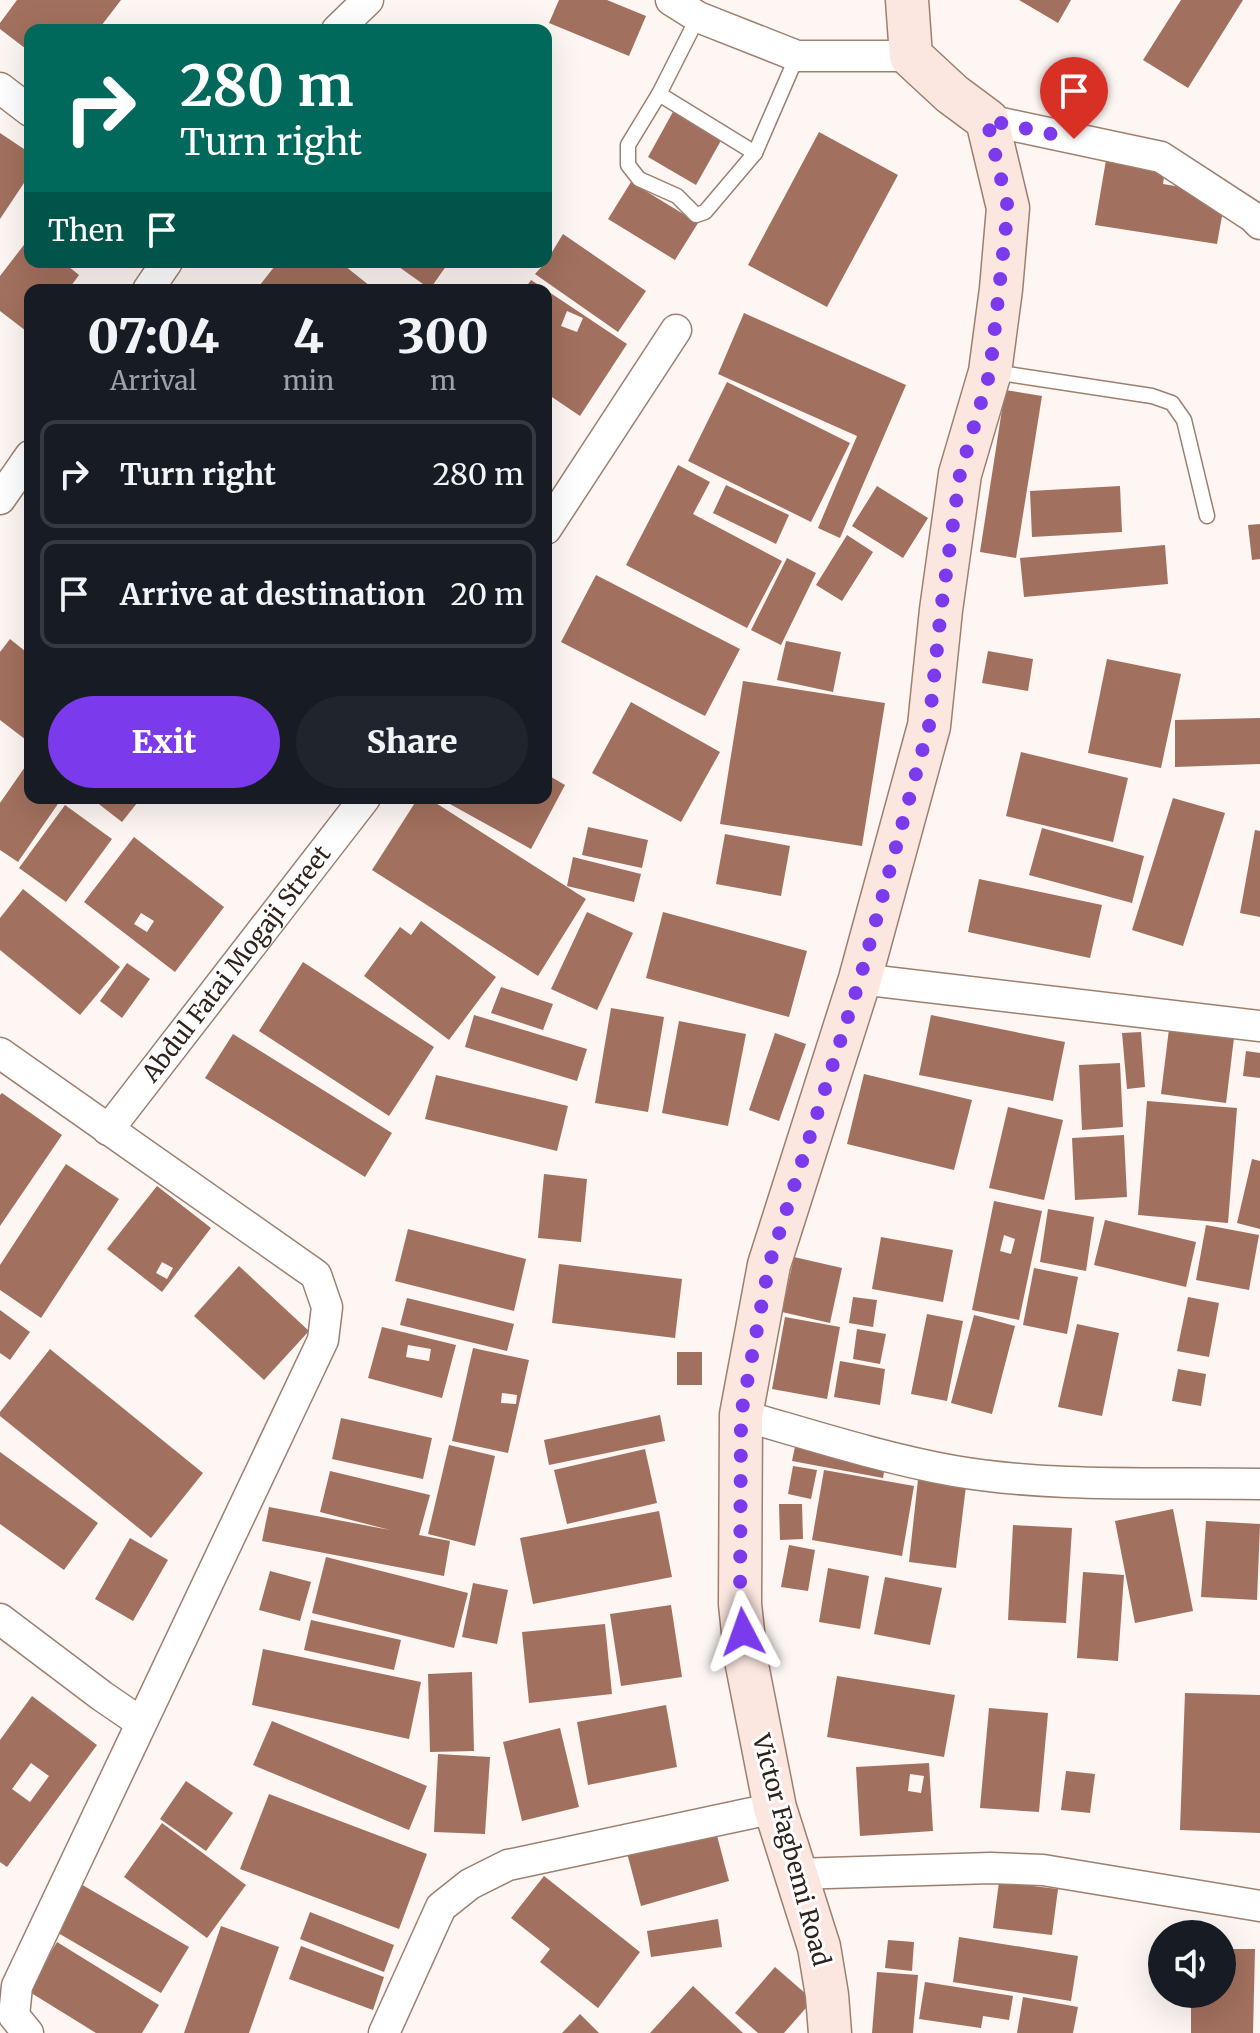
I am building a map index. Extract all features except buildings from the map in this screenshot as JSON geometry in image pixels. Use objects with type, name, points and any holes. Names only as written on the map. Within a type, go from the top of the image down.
[{"type":"street","points":[[343,24],[368,0]]},
{"type":"street","points":[[671,0],[698,17],[797,56],[911,56],[952,94],[987,120],[1161,157],[1260,224]]},
{"type":"street","points":[[907,0],[911,56]]},
{"type":"street","points":[[0,88],[24,106]]},
{"type":"street","name":"Victor Fagbemi Road","points":[[830,2033],[819,1947],[775,1808],[756,1717],[740,1604],[741,1415],[769,1265],[860,979],[929,726],[960,474],[990,372],[1008,208],[987,120]]},
{"type":"street","points":[[552,520],[676,330]]},
{"type":"street","points":[[0,499],[24,465]]},
{"type":"street","name":"Abdul Fatai Mogaji Street","points":[[108,1130],[360,804]]},
{"type":"street","points":[[860,979],[1260,1026]]},
{"type":"street","points":[[0,1053],[316,1275],[327,1307],[323,1340],[17,1986],[14,2016],[28,2033]]},
{"type":"street","points":[[741,1415],[858,1449],[954,1471],[1030,1480],[1260,1484]]},
{"type":"street","points":[[0,1619],[140,1722]]},
{"type":"street","points":[[384,2033],[441,1907],[470,1884],[508,1865],[775,1808]]},
{"type":"street","points":[[795,1874],[991,1868],[1043,1870],[1260,1906]]},
{"type":"lane","points":[[698,17],[659,94],[628,145],[628,165],[639,179],[677,196],[696,215],[705,212],[755,153],[797,56]]},
{"type":"lane","points":[[659,94],[755,153]]},
{"type":"lane","points":[[990,372],[1152,396],[1172,403],[1184,420],[1207,516]]},
{"type":"route","points":[[743,1632],[740,1604],[741,1415],[769,1265],[860,979],[929,726],[960,474],[990,372],[1008,208],[987,120],[1074,139]]}]
